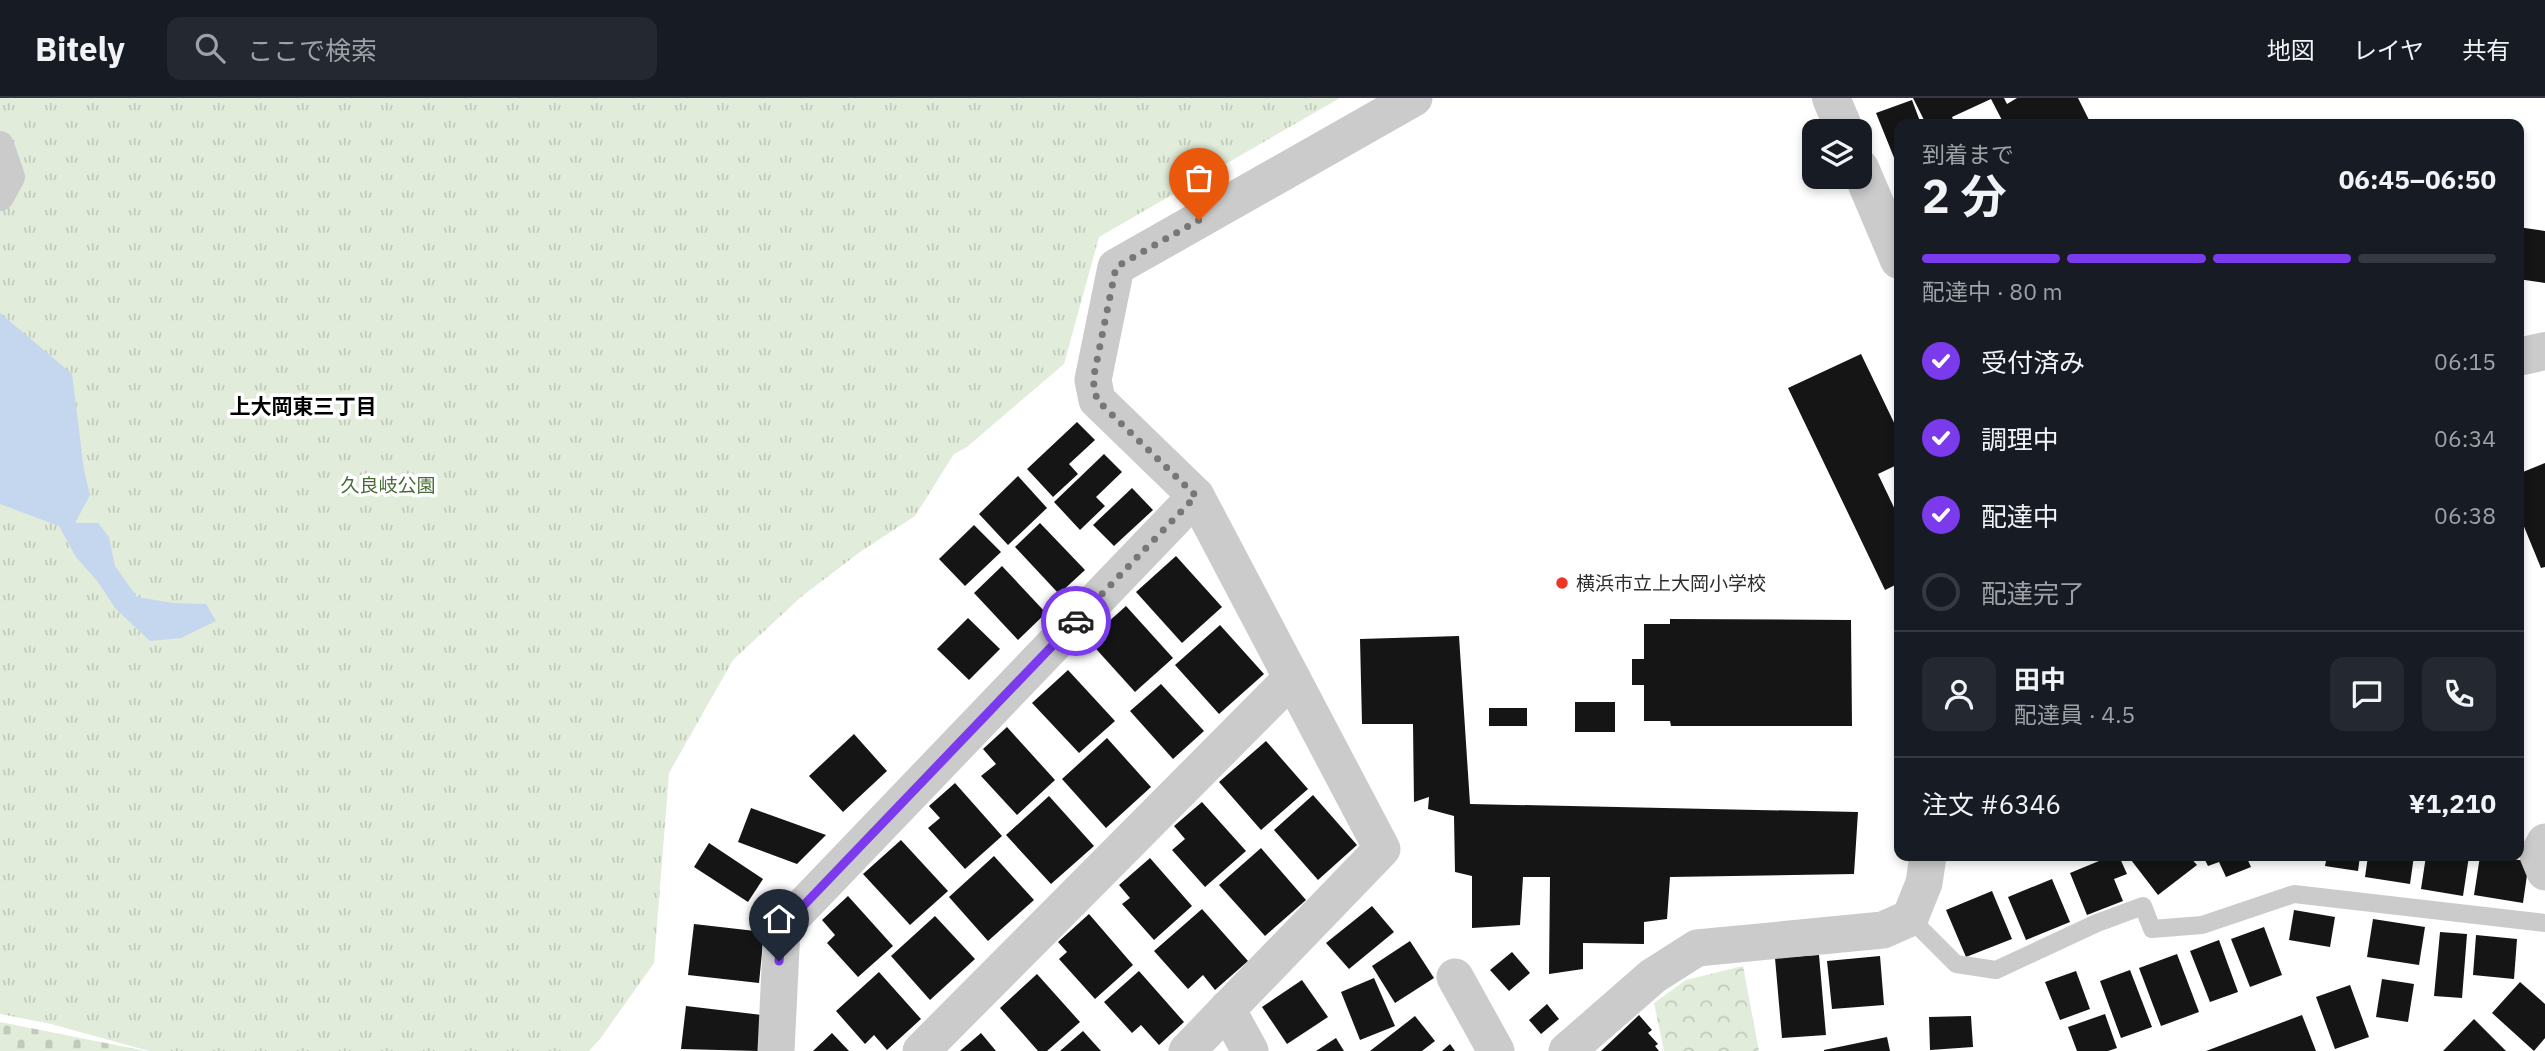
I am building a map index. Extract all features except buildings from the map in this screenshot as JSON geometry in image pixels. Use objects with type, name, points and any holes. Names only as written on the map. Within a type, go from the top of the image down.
[{"type":"street","points":[[1187,1051],[1382,849],[1196,496],[1097,400],[1093,380],[1116,267],[1414,98]]},
{"type":"street","points":[[1831,98],[1840,119]]},
{"type":"street","points":[[0,145],[11,177],[0,197]]},
{"type":"street","points":[[1869,189],[1894,248]]},
{"type":"street","points":[[2524,356],[2545,351]]},
{"type":"street","points":[[776,1051],[782,928],[1196,496]]},
{"type":"street","points":[[921,1051],[1292,678]]},
{"type":"street","points":[[2545,842],[2538,855],[2545,872]]},
{"type":"street","points":[[1567,1051],[1653,976],[1696,948],[1883,930],[1910,918],[1924,883],[1927,861]]},
{"type":"street","points":[[1455,977],[1496,1051]]},
{"type":"street","points":[[1227,1009],[1250,1051]]},
{"type":"lane","points":[[1910,918],[1956,964],[1996,970],[2097,923],[2143,906],[2152,929],[2202,925],[2294,894],[2545,923]]},
{"type":"green space","name":"久良岐公園","points":[[0,98],[1340,98],[1099,237],[1064,364],[967,447],[954,454],[915,516],[860,552],[801,597],[733,660],[669,773],[654,963],[589,1051],[149,1051],[51,1024],[0,1014]]},
{"type":"green space","points":[[1743,966],[1759,1051],[1664,1051],[1654,1003],[1686,980]]},
{"type":"green space","points":[[0,1022],[146,1051],[0,1051]]},
{"type":"water","points":[[0,313],[72,374],[84,470],[90,495],[75,523],[98,523],[109,537],[115,566],[137,597],[173,603],[206,604],[216,621],[181,638],[150,641],[115,608],[98,582],[76,557],[59,526],[0,504]]},
{"type":"way so far","points":[[1076,621],[1196,496],[1097,400],[1093,380],[1116,267],[1199,220]]},
{"type":"place","name":"横浜市立上大岡小学校","points":[[1562,583]]},
{"type":"district","name":"上大岡東三丁目","points":[[303,406]]},
{"type":"route","points":[[779,961],[782,928],[1076,621]]}]
